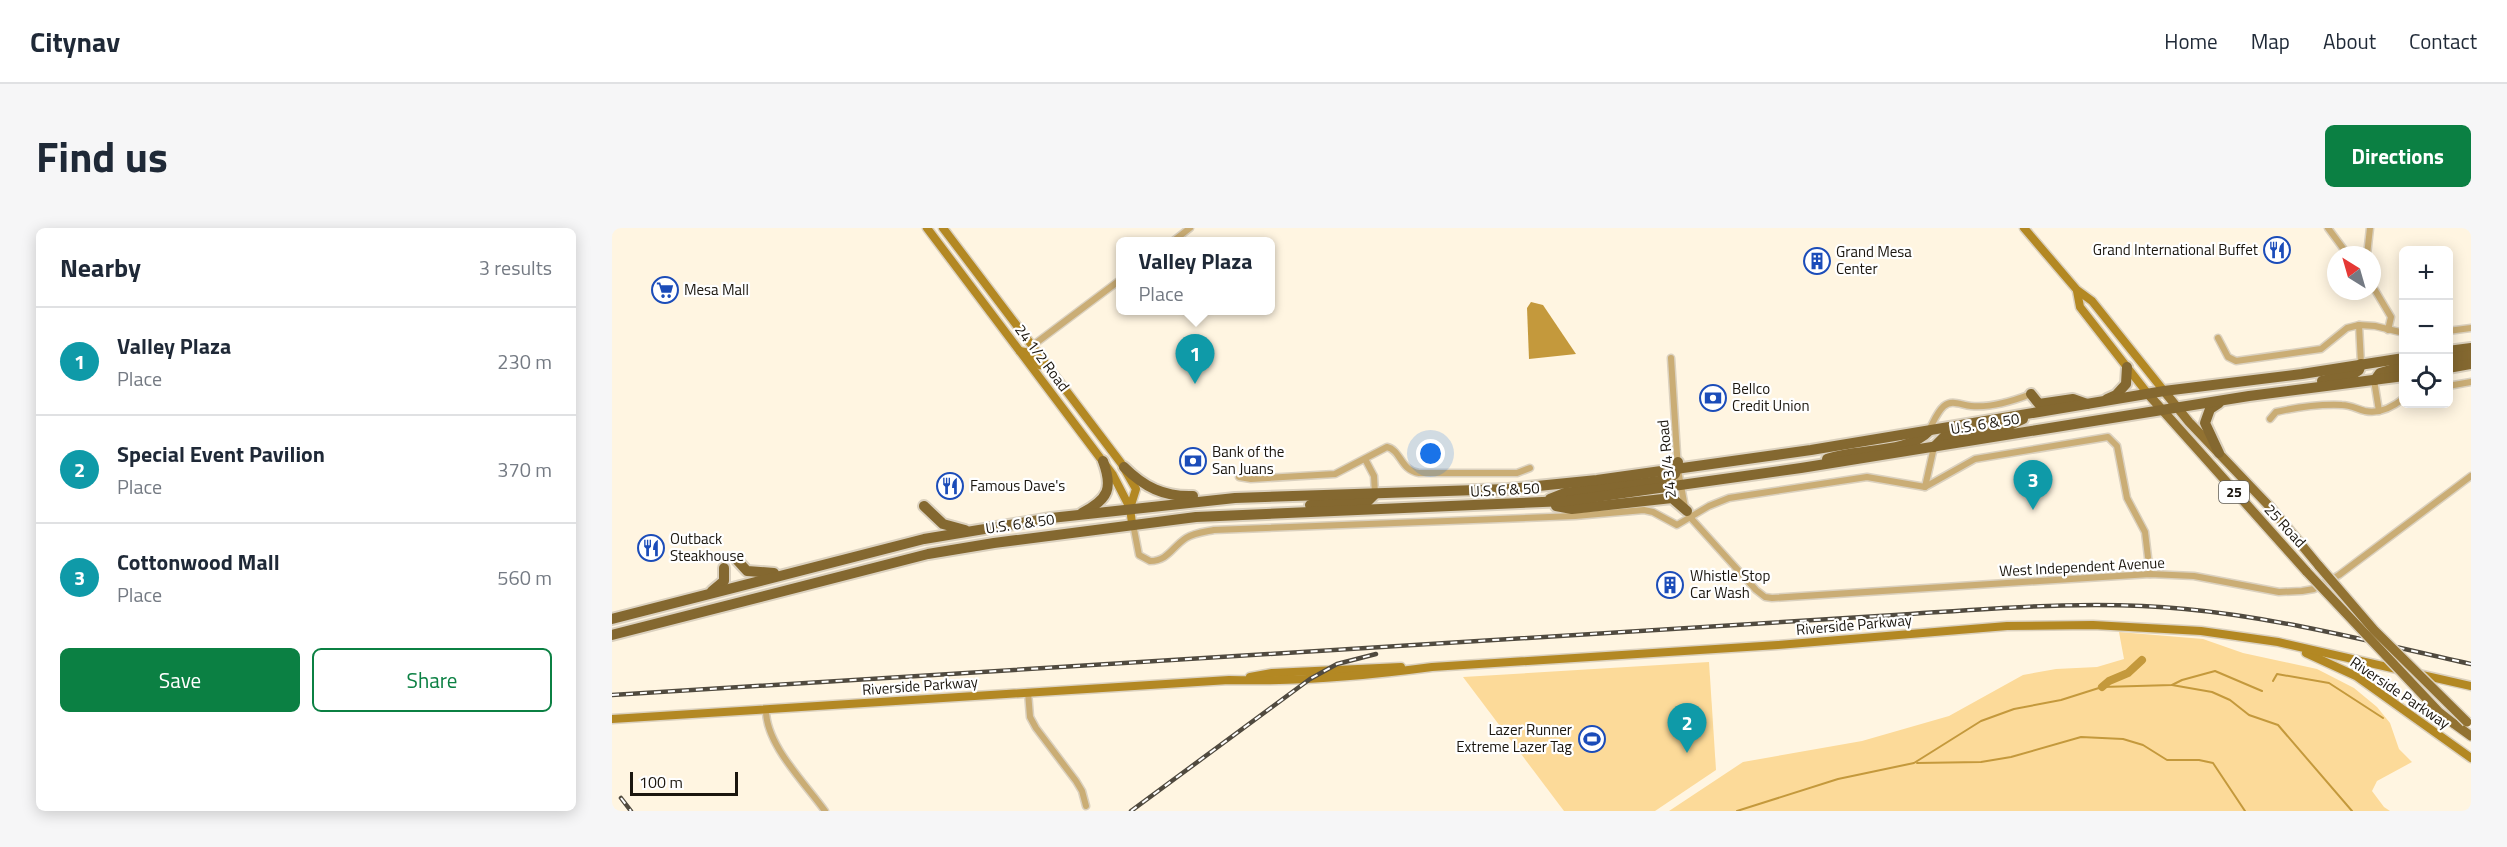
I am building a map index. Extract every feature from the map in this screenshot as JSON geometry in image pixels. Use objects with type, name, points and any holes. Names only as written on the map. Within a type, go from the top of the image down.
[{"type":"highway","points":[[2453,350],[2471,348]]},
{"type":"highway","points":[[2453,358],[2471,355]]},
{"type":"highway","name":"U.S. 6 & 50","points":[[612,619],[924,539],[1077,515],[1235,498],[1516,489],[1929,430],[2164,391],[2399,359]]},
{"type":"highway","points":[[2285,392],[2303,384],[2353,374],[2359,370],[2361,364]]},
{"type":"highway","points":[[2453,367],[2471,364]]},
{"type":"highway","points":[[2031,394],[2039,404],[2073,399],[2092,404],[2123,389],[2127,380],[2127,367]]},
{"type":"highway","points":[[2374,381],[2380,373],[2399,367]]},
{"type":"highway","name":"U.S. 6 & 50","points":[[612,635],[928,554],[1132,523],[1255,513],[1541,503],[1589,499],[1801,468],[2249,396],[2399,377]]},
{"type":"highway","points":[[2218,453],[2206,428],[2207,413],[2220,403],[2249,396]]},
{"type":"highway","points":[[1934,447],[1944,437],[2008,426],[2038,413]]},
{"type":"highway","points":[[1801,468],[1839,455],[1907,444],[1921,439],[1929,430]]},
{"type":"highway","points":[[1077,515],[1097,504],[1107,492],[1110,481],[1103,461]]},
{"type":"highway","points":[[1124,467],[1148,488],[1167,494],[1185,496],[1221,494],[1235,498]]},
{"type":"highway","points":[[1541,503],[1565,493],[1667,480],[1675,474],[1677,467]]},
{"type":"highway","points":[[1255,513],[1278,506],[1363,502],[1373,498],[1375,494]]},
{"type":"highway","points":[[1541,503],[1572,509],[1672,498],[1689,515]]},
{"type":"highway","points":[[924,506],[943,524],[963,530],[977,530]]},
{"type":"highway","points":[[737,560],[747,571],[789,574]]},
{"type":"highway","points":[[699,597],[721,585],[724,580],[724,568]]},
{"type":"main road","name":"24 1/2 Road","points":[[927,228],[1103,461],[1130,508],[1132,523]]},
{"type":"main road","name":"24 1/2 Road","points":[[943,228],[1124,467],[1136,489],[1130,508]]},
{"type":"main road","name":"25 Road","points":[[2024,228],[2077,290],[2092,301],[2178,408],[2271,508],[2374,630],[2469,723]]},
{"type":"main road","name":"25 Road","points":[[2077,290],[2080,307],[2161,411],[2307,572],[2439,712],[2471,736]]},
{"type":"main road","points":[[991,312],[1020,341],[1032,346]]},
{"type":"main road","points":[[1020,351],[1029,353],[1059,381]]},
{"type":"main road","name":"Riverside Parkway","points":[[612,719],[1229,680],[1291,680],[1378,674],[1432,667],[1778,645],[2047,624],[2189,630],[2278,642],[2471,686]]},
{"type":"main road","name":"Riverside Parkway","points":[[2278,642],[2356,676],[2471,758]]},
{"type":"street","points":[[2328,228],[2341,246]]},
{"type":"street","points":[[2368,246],[2370,228]]},
{"type":"street","points":[[1032,346],[1116,283]]},
{"type":"street","points":[[2381,300],[2391,317],[2388,330]]},
{"type":"street","points":[[2359,325],[2361,364]]},
{"type":"street","points":[[2218,338],[2229,359],[2236,362],[2321,349],[2342,331],[2359,325],[2399,332]]},
{"type":"street","points":[[2453,330],[2471,328]]},
{"type":"street","name":"24 3/4 Road","points":[[1671,358],[1677,467],[1689,515],[1756,590],[1765,597]]},
{"type":"street","points":[[2374,381],[2379,411]]},
{"type":"street","points":[[2453,385],[2471,382]]},
{"type":"street","points":[[1929,430],[1944,405],[1955,402],[1968,406],[1980,406],[2014,401],[2031,394]]},
{"type":"street","points":[[2270,419],[2276,412],[2322,405],[2345,405],[2367,412],[2379,411],[2389,409],[2399,401]]},
{"type":"street","points":[[1132,523],[1139,555],[1146,560],[1155,561],[1167,556],[1183,540],[1192,535],[1214,530],[1489,520],[1644,510],[1653,512],[1677,525],[1689,515],[1729,498],[1868,477],[1925,487],[1975,459],[2111,438],[2117,446],[2127,498],[2145,532],[2151,574]]},
{"type":"street","points":[[1239,477],[1251,479],[1328,476],[1389,447],[1408,470],[1419,474],[1517,473],[1530,468]]},
{"type":"street","points":[[1925,487],[1934,447]]},
{"type":"street","points":[[1365,459],[1374,476],[1375,494]]},
{"type":"street","name":"West Independent Avenue","points":[[1765,597],[2151,574],[2210,579],[2279,592],[2314,589],[2340,575],[2471,476]]},
{"type":"street","points":[[1028,692],[1030,717],[1080,788],[1086,806]]},
{"type":"street","points":[[766,709],[767,725],[774,741],[825,811]]},
{"type":"shaded area","points":[[1531,302],[1543,305],[1576,354],[1529,359],[1527,308]]},
{"type":"shaded area","points":[[2119,632],[2203,639],[2243,653],[2317,669],[2354,688],[2377,707],[2390,723],[2399,749],[2412,762],[2377,781],[2372,791],[2390,811],[1669,811],[1743,762],[1862,741],[1949,716],[2023,675],[2056,669],[2097,667],[2124,659]]},
{"type":"shaded area","points":[[1709,662],[1716,770],[1655,811],[1564,811],[1463,677]]},
{"type":"waterway","points":[[2102,687],[2109,681],[2128,673],[2142,660]]},
{"type":"waterway","points":[[1737,811],[1838,779],[1914,763],[1981,721],[2014,709],[2061,700],[2102,687],[2172,685],[2215,671],[2262,691]]},
{"type":"waterway","points":[[2273,681],[2277,674],[2329,683],[2383,718]]},
{"type":"waterway","points":[[2172,685],[2212,692],[2230,700],[2249,715],[2278,725],[2352,811]]},
{"type":"waterway","points":[[1917,763],[1981,762],[2011,757],[2081,737],[2123,739],[2143,745],[2167,760],[2199,760],[2213,763],[2245,811]]},
{"type":"railway","points":[[612,695],[1979,609],[2082,605],[2151,606],[2257,618],[2471,664]]},
{"type":"railway","points":[[1131,811],[1310,679],[1337,664],[1376,654]]},
{"type":"railway","points":[[621,798],[631,811]]},
{"type":"place","name":"Grand International Buffet","points":[[2277,250]]},
{"type":"place","name":"Grand Mesa Center","points":[[1817,261]]},
{"type":"place","name":"Mesa Mall","points":[[665,290]]},
{"type":"place","name":"Valley Plaza","points":[[1195,384]]},
{"type":"place","name":"Bellco Credit Union","points":[[1713,398]]},
{"type":"place","name":"Bank of the San Juans","points":[[1193,461]]},
{"type":"place","name":"Famous Dave's","points":[[950,486]]},
{"type":"place","name":"Cottonwood Mall","points":[[2033,510]]},
{"type":"place","name":"Outback Steakhouse","points":[[651,548]]},
{"type":"place","name":"Whistle Stop Car Wash","points":[[1670,585]]},
{"type":"place","name":"Lazer Runner Extreme Lazer Tag","points":[[1592,739]]},
{"type":"place","name":"Special Event Pavilion","points":[[1687,753]]}]
